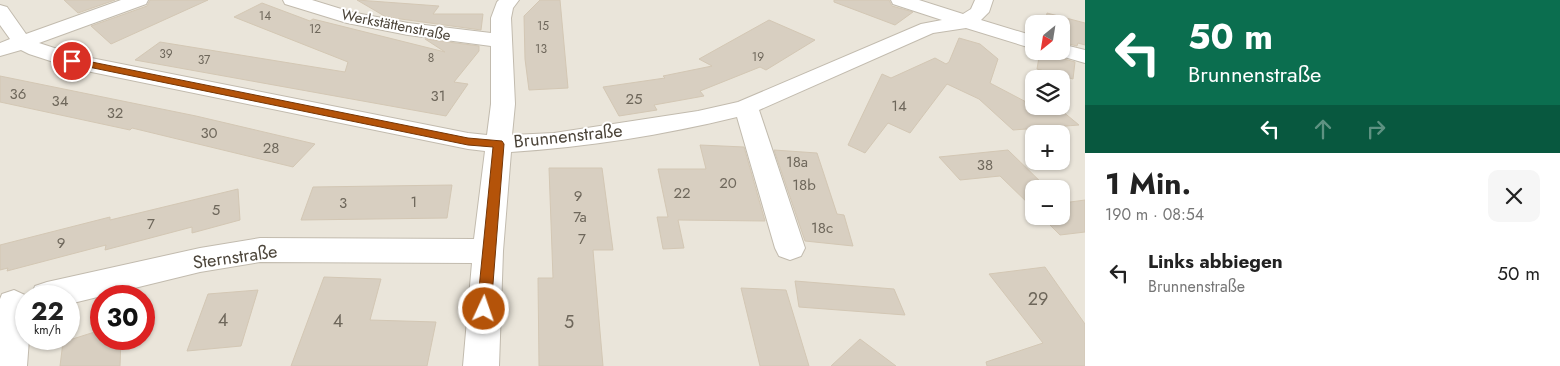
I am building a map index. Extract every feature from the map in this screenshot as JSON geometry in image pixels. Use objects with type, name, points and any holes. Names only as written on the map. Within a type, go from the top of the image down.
[{"type":"street","points":[[10,46],[139,0]]},
{"type":"street","name":"Werkstättenstraße","points":[[292,0],[347,17],[408,29],[502,41]]},
{"type":"street","points":[[481,366],[488,251],[503,104],[501,18],[504,6],[510,0]]},
{"type":"street","points":[[900,0],[1025,40]]},
{"type":"street","points":[[965,22],[979,12],[984,0]]},
{"type":"street","name":"Brunnenstraße","points":[[0,11],[10,46],[36,50],[72,61],[468,141],[498,144],[554,142],[698,119],[746,107],[919,31],[965,22]]},
{"type":"street","points":[[1070,53],[1085,57]]},
{"type":"street","points":[[746,107],[790,248]]},
{"type":"street","name":"Sternstraße","points":[[80,288],[200,260],[260,250],[488,251]]},
{"type":"street","name":"Sternstraße","points":[[9,366],[15,336]]},
{"type":"shaded area","points":[[0,0],[1085,0],[1085,366],[0,366]]},
{"type":"building","points":[[64,0],[115,0],[78,13]]},
{"type":"building","points":[[150,0],[208,0],[111,44],[91,26],[147,6]]},
{"type":"building","points":[[357,0],[439,6],[433,14],[483,14],[481,30],[386,17]]},
{"type":"building","points":[[540,0],[560,0],[568,88],[529,90],[525,59],[524,16]]},
{"type":"building","points":[[834,0],[889,0],[892,6],[913,12],[895,25],[834,2]]},
{"type":"building","points":[[262,3],[310,21],[313,19],[445,52],[425,39],[479,46],[479,51],[454,82],[468,84],[446,116],[135,60],[160,42],[345,72],[348,62],[234,17]]},
{"type":"building","points":[[1070,19],[1085,23],[1085,45],[1078,43],[1077,46],[1070,44]]},
{"type":"building","points":[[769,20],[815,40],[766,70],[760,67],[700,91],[704,96],[654,105],[657,110],[619,116],[603,87],[665,78],[663,76],[712,66],[699,59]]},
{"type":"building","points":[[959,38],[980,44],[998,59],[990,83],[1025,101],[1025,115],[1067,115],[1079,125],[1025,125],[1025,129],[1013,130],[979,99],[947,84],[910,133],[888,123],[865,153],[848,145],[882,74],[891,78],[935,58],[946,64],[949,62]]},
{"type":"building","points":[[1038,60],[1068,60],[1075,62],[1073,79],[1070,78],[1070,70],[1037,69]]},
{"type":"building","points":[[0,76],[196,116],[315,144],[293,167],[132,128],[130,130],[0,102]]},
{"type":"building","points":[[700,145],[744,147],[765,221],[678,220],[684,248],[663,249],[657,217],[668,217],[658,169],[706,169]]},
{"type":"building","points":[[774,150],[817,153],[837,214],[844,215],[853,246],[805,241]]},
{"type":"building","points":[[1008,150],[1025,167],[1025,170],[1029,170],[1039,180],[1025,180],[1025,200],[1000,176],[960,180],[939,157]]},
{"type":"building","points":[[549,168],[602,168],[613,250],[593,250],[603,366],[539,366],[538,278],[553,278]]},
{"type":"building","points":[[452,185],[447,218],[301,220],[313,187]]},
{"type":"building","points":[[238,189],[240,220],[192,233],[192,227],[105,250],[106,245],[7,271],[8,268],[0,270],[0,245],[110,217],[110,220]]},
{"type":"building","points":[[1085,200],[1085,232],[1060,235],[1050,225],[1070,225],[1070,202]]},
{"type":"building","points":[[1045,267],[1085,324],[1085,366],[987,366],[986,362],[1043,343],[989,274]]},
{"type":"building","points":[[324,277],[381,279],[370,320],[436,322],[427,366],[291,366]]},
{"type":"building","points":[[795,281],[894,289],[905,315],[799,307]]},
{"type":"building","points":[[741,288],[786,290],[809,366],[760,366]]},
{"type":"building","points":[[258,290],[241,346],[187,351],[208,294]]},
{"type":"building","points":[[90,333],[90,350],[121,350],[120,366],[60,366],[62,350],[80,350],[80,337]]},
{"type":"building","points":[[860,339],[896,366],[831,366]]},
{"type":"route","points":[[72,61],[468,141],[498,144],[484,309]]}]
